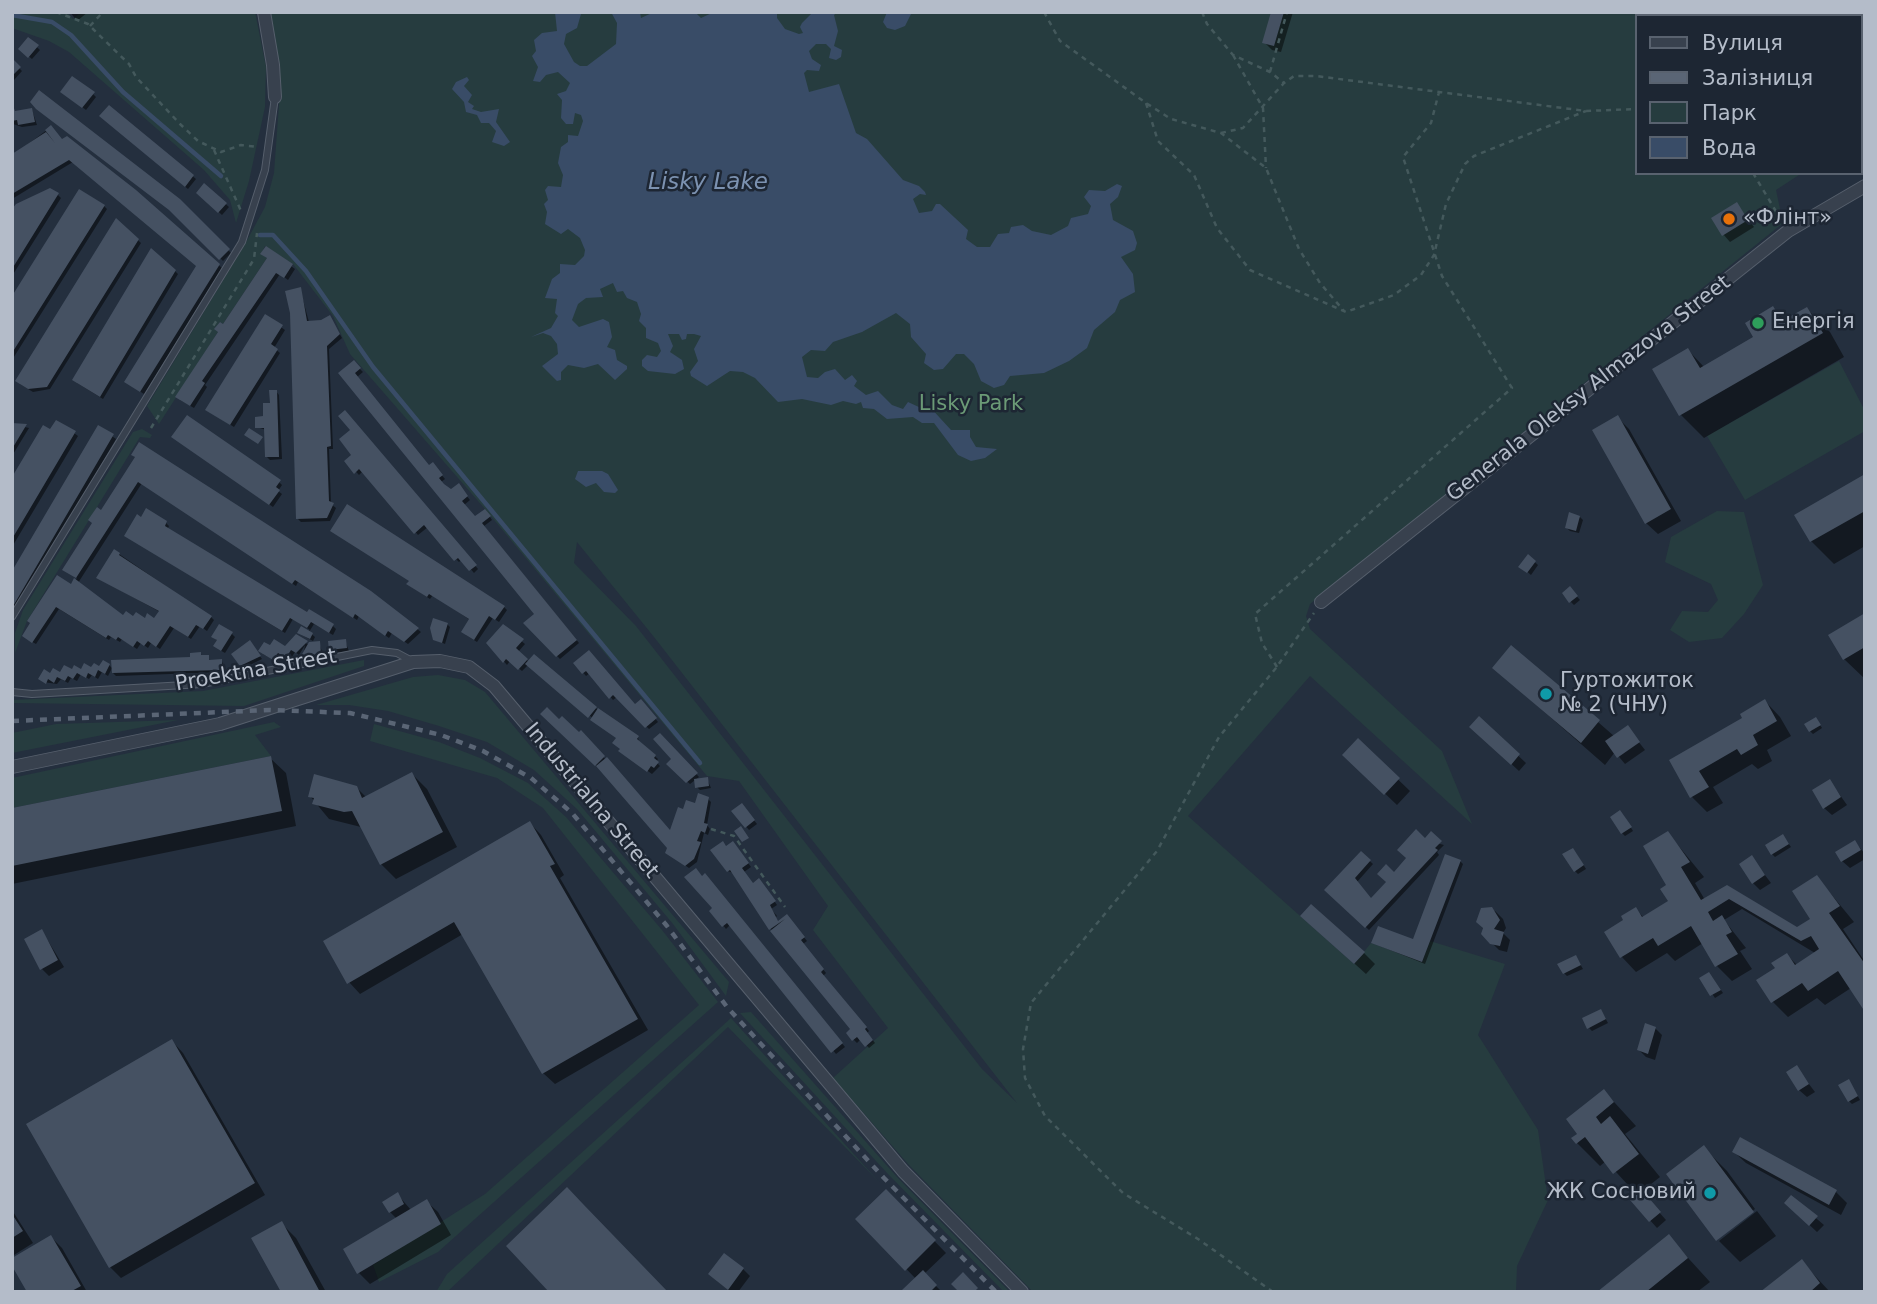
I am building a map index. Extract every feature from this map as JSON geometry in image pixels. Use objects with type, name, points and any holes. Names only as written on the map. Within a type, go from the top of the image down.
[{"type":"street","points":[[264,12],[273,65],[275,97]]},
{"type":"street","name":"Generala Oleksy Almazova Street","points":[[1318,607],[1788,231],[1865,186]]},
{"type":"street","name":"Industrialna Street","points":[[12,767],[220,724],[413,662],[440,661],[469,667],[494,686],[903,1171],[1022,1292]]},
{"type":"lane","points":[[12,617],[243,242],[265,170],[275,97]]},
{"type":"lane","name":"Proektna Street","points":[[12,692],[32,694],[202,684],[372,650],[397,653],[413,662]]},
{"type":"path","points":[[56,12],[90,26],[129,64],[136,77],[180,124],[214,150],[233,187],[238,207],[257,232],[254,259],[151,428]]},
{"type":"path","points":[[90,26],[103,12]]},
{"type":"path","points":[[1044,12],[1060,41],[1146,103],[1171,118],[1221,133],[1266,168]]},
{"type":"path","points":[[1202,12],[1207,24],[1233,55],[1263,107],[1266,168],[1299,249],[1320,283],[1346,312]]},
{"type":"path","points":[[1270,72],[1287,12]]},
{"type":"path","points":[[1233,55],[1270,72],[1284,83]]},
{"type":"path","points":[[1221,133],[1242,128],[1284,83],[1294,76],[1316,76],[1586,111],[1636,109]]},
{"type":"path","points":[[1278,667],[1262,643],[1255,614],[1512,388],[1442,276],[1403,158],[1431,123],[1439,92]]},
{"type":"path","points":[[1146,103],[1158,141],[1194,175],[1217,228],[1250,270],[1346,312],[1394,295],[1421,275],[1434,255],[1446,204],[1465,164],[1474,156],[1586,111]]},
{"type":"path","points":[[214,150],[225,152],[250,145],[268,151]]},
{"type":"path","points":[[1754,175],[1788,231]]},
{"type":"path","points":[[1273,1292],[1198,1239],[1123,1193],[1045,1116],[1025,1078],[1023,1049],[1031,1003],[1157,851],[1219,737],[1278,667],[1318,607]]},
{"type":"path","points":[[711,829],[734,836],[785,908]]},
{"type":"green space","points":[[12,12],[67,12],[73,19],[81,12],[255,12],[266,67],[265,107],[249,181],[236,223],[230,200],[204,170],[69,52],[49,41],[12,28]]},
{"type":"green space","name":"Lisky Park","points":[[269,12],[1865,12],[1865,139],[1863,14],[1636,14],[1636,175],[1799,175],[1776,190],[1783,223],[1310,604],[1306,616],[1310,629],[1442,751],[1472,824],[1310,676],[1188,816],[1354,964],[1371,943],[1422,962],[1430,941],[1505,964],[1478,1035],[1538,1130],[1548,1200],[1517,1266],[1516,1292],[1033,1292],[908,1164],[833,1078],[888,1028],[813,930],[828,906],[739,781],[707,776],[485,509],[350,354],[333,316],[293,264],[265,246],[261,254],[267,258],[223,324],[220,322],[215,329],[218,332],[159,424],[147,406],[245,244],[265,207],[274,173],[280,91]],"holes":[[[577,542],[1017,1103],[982,1069],[636,626],[574,563]]]},
{"type":"green space","points":[[1839,361],[1865,411],[1865,431],[1745,500],[1707,436]]},
{"type":"green space","points":[[142,429],[152,435],[150,438],[140,437],[27,621],[15,653],[15,633],[23,610],[133,432]]},
{"type":"green space","points":[[1717,511],[1744,512],[1763,585],[1744,614],[1722,638],[1689,642],[1670,630],[1682,611],[1708,612],[1718,600],[1711,584],[1665,562],[1671,537]]},
{"type":"green space","points":[[364,660],[364,666],[244,706],[12,703],[12,700],[203,691]]},
{"type":"green space","points":[[438,675],[465,680],[485,692],[729,982],[726,996],[673,924],[577,809],[534,770],[487,742],[439,726],[388,711],[349,705],[316,705],[413,677]]},
{"type":"green space","points":[[178,720],[12,753],[12,733],[56,724]]},
{"type":"green space","points":[[274,722],[281,727],[255,735],[271,756],[12,808],[12,778]]},
{"type":"green space","points":[[374,724],[439,742],[480,758],[528,783],[566,817],[662,930],[718,1002],[438,1252],[379,1282],[373,1265],[485,1194],[699,1005],[543,808],[497,778],[370,741]]},
{"type":"green space","points":[[751,1012],[897,1177],[1010,1292],[1004,1292],[887,1173],[740,1013]]},
{"type":"green space","points":[[731,1018],[880,1183],[728,1027],[447,1292],[436,1292],[447,1274]]},
{"type":"water","name":"Lisky Lake","points":[[555,12],[581,14],[577,28],[566,34],[564,44],[574,62],[587,66],[616,44],[617,23],[611,12],[640,12],[641,18],[654,12],[695,12],[701,18],[714,12],[777,12],[777,18],[785,29],[799,34],[803,33],[800,27],[802,23],[813,12],[837,12],[834,15],[838,31],[834,46],[842,50],[841,57],[836,60],[829,58],[831,49],[826,44],[816,44],[809,51],[812,59],[821,65],[819,71],[807,70],[804,73],[809,92],[839,84],[856,133],[867,139],[903,180],[919,186],[925,192],[926,195],[920,194],[913,199],[919,213],[932,211],[936,204],[940,204],[968,230],[966,239],[977,247],[990,247],[998,234],[1009,233],[1011,227],[1023,225],[1032,231],[1051,235],[1068,226],[1071,218],[1088,214],[1091,206],[1084,197],[1089,190],[1105,191],[1117,184],[1122,186],[1118,197],[1110,204],[1113,220],[1133,231],[1137,243],[1135,250],[1121,257],[1133,274],[1135,292],[1120,300],[1115,312],[1094,330],[1087,348],[1069,361],[1044,373],[1010,376],[1004,385],[994,388],[981,381],[974,364],[964,354],[956,354],[943,369],[934,370],[924,363],[926,354],[911,337],[910,324],[896,313],[862,332],[833,342],[825,351],[811,350],[802,357],[807,377],[818,378],[835,369],[845,380],[852,375],[857,381],[854,386],[866,395],[878,391],[892,405],[903,409],[908,402],[921,408],[929,406],[951,430],[970,430],[970,437],[976,447],[997,449],[985,458],[971,461],[958,455],[934,423],[922,423],[913,417],[887,419],[874,409],[863,408],[861,402],[856,404],[843,401],[831,405],[802,399],[778,402],[755,378],[743,372],[730,371],[707,386],[691,376],[690,372],[698,361],[694,349],[701,336],[694,334],[687,334],[686,339],[682,340],[679,334],[668,334],[673,346],[670,352],[682,360],[684,369],[675,374],[648,371],[642,366],[642,360],[647,355],[657,357],[661,351],[658,343],[646,338],[646,328],[639,321],[641,314],[637,302],[627,298],[623,291],[617,292],[613,283],[600,289],[603,297],[586,298],[578,304],[572,320],[579,327],[603,319],[609,322],[612,337],[607,347],[615,350],[617,360],[627,366],[627,369],[615,380],[598,364],[584,368],[568,365],[561,372],[561,380],[557,381],[542,366],[558,354],[557,344],[551,336],[543,333],[531,337],[551,328],[558,316],[555,313],[557,299],[545,298],[552,279],[560,273],[560,264],[575,265],[584,256],[585,250],[580,238],[568,229],[561,234],[545,224],[547,212],[544,204],[548,200],[545,190],[548,186],[561,187],[563,175],[558,163],[561,147],[568,142],[568,135],[578,136],[583,121],[581,115],[575,113],[573,124],[566,124],[561,118],[562,100],[557,94],[566,91],[570,83],[558,72],[546,75],[540,82],[533,81],[538,67],[532,56],[536,51],[534,40],[542,33],[557,31]]},
{"type":"water","points":[[887,12],[912,12],[905,26],[895,30],[887,28],[883,22]]},
{"type":"water","points":[[467,77],[469,80],[464,86],[472,95],[468,102],[474,106],[472,109],[481,112],[499,109],[496,122],[510,142],[504,146],[492,142],[496,131],[489,123],[481,123],[477,115],[466,112],[464,102],[452,89],[456,82]]},
{"type":"water","points":[[578,471],[602,471],[608,474],[618,490],[615,493],[604,492],[596,483],[586,487],[575,479]]},
{"type":"building","points":[[1271,12],[1284,12],[1274,46],[1262,43]]},
{"type":"building","points":[[28,37],[39,45],[28,58],[18,49]]},
{"type":"building","points":[[12,58],[21,67],[12,76]]},
{"type":"building","points":[[72,76],[95,92],[82,108],[60,92]]},
{"type":"building","points":[[39,90],[180,199],[230,249],[219,260],[169,210],[36,109],[30,102]]},
{"type":"building","points":[[12,103],[15,111],[32,108],[35,122],[18,125],[17,120],[12,121]]},
{"type":"building","points":[[109,105],[194,175],[185,187],[99,116]]},
{"type":"building","points":[[51,125],[62,139],[67,136],[136,190],[220,264],[140,392],[124,382],[196,266],[69,160],[12,194],[12,154],[46,132],[55,143],[45,130]]},
{"type":"building","points":[[204,183],[227,203],[218,213],[196,193]]},
{"type":"building","points":[[50,188],[59,193],[12,269],[12,209],[16,204]]},
{"type":"building","points":[[79,189],[105,205],[12,353],[12,296]]},
{"type":"building","name":"«Флінт»","points":[[1737,202],[1748,220],[1722,236],[1711,218]]},
{"type":"building","points":[[116,218],[139,239],[47,387],[28,389],[15,381]]},
{"type":"building","points":[[266,246],[293,264],[284,278],[276,273],[202,381],[205,383],[190,406],[175,397],[218,332],[214,329],[220,322],[223,324],[267,258],[260,254]]},
{"type":"building","points":[[151,248],[176,270],[100,397],[72,380]]},
{"type":"building","points":[[301,287],[307,321],[321,320],[330,315],[340,334],[327,346],[331,446],[327,447],[329,501],[334,503],[327,518],[296,519],[290,313],[285,291]]},
{"type":"building","points":[[1773,306],[1782,321],[1807,307],[1823,333],[1679,416],[1652,369],[1688,348],[1700,368],[1753,337],[1745,323]]},
{"type":"building","points":[[265,314],[283,325],[271,344],[278,349],[230,425],[205,410]]},
{"type":"building","points":[[354,360],[361,368],[355,373],[429,465],[433,462],[443,475],[439,478],[444,484],[451,489],[459,483],[468,496],[462,501],[475,516],[485,509],[491,516],[482,523],[577,640],[556,657],[523,623],[534,614],[338,373]]},
{"type":"building","points":[[269,390],[277,390],[279,457],[265,457],[264,428],[255,428],[255,417],[263,416],[263,403],[270,403]]},
{"type":"building","points":[[345,410],[477,565],[469,571],[458,558],[454,561],[424,525],[414,534],[359,469],[354,474],[344,461],[351,455],[339,439],[350,430],[338,416]]},
{"type":"building","points":[[187,415],[281,480],[276,487],[280,490],[269,505],[171,437]]},
{"type":"building","points":[[1618,415],[1671,509],[1645,524],[1592,430]]},
{"type":"building","points":[[56,420],[76,431],[12,539],[12,477],[43,425],[50,429]]},
{"type":"building","points":[[12,423],[27,424],[12,449]]},
{"type":"building","points":[[98,425],[114,434],[12,608],[12,571]]},
{"type":"building","points":[[249,428],[263,437],[258,444],[244,435]]},
{"type":"building","points":[[139,442],[371,591],[419,628],[404,642],[388,631],[385,636],[355,614],[353,618],[295,580],[292,584],[138,482],[76,578],[62,570],[92,523],[88,520],[97,507],[101,510],[135,457],[131,455]]},
{"type":"building","points":[[1865,474],[1865,511],[1810,542],[1794,515]]},
{"type":"building","points":[[347,504],[505,606],[495,620],[489,616],[474,640],[461,632],[469,619],[429,594],[427,597],[406,584],[409,581],[330,531]]},
{"type":"building","points":[[146,508],[167,521],[165,526],[307,612],[309,609],[334,624],[329,633],[311,622],[307,628],[290,618],[282,631],[124,536],[137,514],[141,517]]},
{"type":"building","points":[[1569,512],[1580,516],[1576,531],[1565,528]]},
{"type":"building","points":[[114,549],[119,555],[212,616],[203,629],[196,625],[188,637],[170,626],[156,647],[148,641],[144,646],[137,641],[133,647],[118,637],[116,640],[108,635],[106,638],[56,607],[32,643],[22,636],[30,623],[27,621],[57,575],[71,584],[74,578],[123,615],[126,611],[133,616],[136,612],[145,618],[147,613],[154,618],[159,611],[96,578]]},
{"type":"building","points":[[1528,554],[1536,561],[1527,573],[1518,567]]},
{"type":"building","points":[[1570,586],[1578,596],[1569,603],[1562,593]]},
{"type":"building","points":[[1865,613],[1865,647],[1843,660],[1828,635]]},
{"type":"building","points":[[433,618],[448,623],[442,643],[433,640],[430,628]]},
{"type":"building","points":[[219,624],[233,632],[221,651],[213,646],[217,640],[211,637]]},
{"type":"building","points":[[503,624],[524,639],[516,648],[528,659],[518,670],[506,659],[503,663],[486,643]]},
{"type":"building","points":[[301,626],[313,633],[310,639],[297,633]]},
{"type":"building","points":[[296,634],[308,641],[296,653],[291,650],[286,658],[278,653],[273,660],[258,651],[264,642],[270,645],[274,639],[285,646]]},
{"type":"building","points":[[346,639],[347,648],[329,650],[328,641]]},
{"type":"building","points":[[250,640],[261,656],[240,666],[231,654]]},
{"type":"building","points":[[320,641],[321,654],[301,656],[309,642]]},
{"type":"building","name":"Гуртожиток № 2 (ЧНУ)","points":[[1511,645],[1600,720],[1581,743],[1492,668]]},
{"type":"building","points":[[589,650],[635,704],[641,699],[657,718],[645,728],[613,695],[609,699],[586,671],[582,674],[573,663]]},
{"type":"building","points":[[201,652],[201,655],[209,655],[209,660],[222,659],[222,670],[112,673],[111,660],[190,657],[190,653]]},
{"type":"building","points":[[534,654],[597,707],[588,718],[525,664]]},
{"type":"building","points":[[103,660],[110,664],[105,674],[98,670],[95,677],[88,673],[86,678],[77,673],[73,679],[68,676],[65,681],[57,677],[54,683],[48,679],[46,684],[38,679],[44,669],[50,673],[53,668],[60,672],[64,665],[72,669],[74,665],[81,669],[84,663],[91,667],[94,663],[99,666]]},
{"type":"building","points":[[1765,699],[1777,721],[1753,735],[1758,745],[1741,755],[1737,749],[1699,771],[1709,787],[1690,798],[1669,760],[1742,718],[1740,714]]},
{"type":"building","points":[[547,707],[559,719],[562,716],[579,732],[581,730],[605,756],[595,766],[540,714]]},
{"type":"building","points":[[598,708],[639,736],[637,739],[656,755],[654,758],[659,762],[654,768],[651,766],[647,772],[618,751],[620,749],[612,743],[616,738],[590,720]]},
{"type":"building","points":[[1479,716],[1520,754],[1511,765],[1469,727]]},
{"type":"building","points":[[1816,717],[1821,725],[1809,732],[1804,724]]},
{"type":"building","points":[[1628,725],[1640,742],[1617,758],[1605,741]]},
{"type":"building","points":[[660,733],[698,773],[686,783],[666,764],[671,759],[653,739]]},
{"type":"building","points":[[1358,738],[1400,778],[1384,795],[1342,755]]},
{"type":"building","points":[[271,756],[282,811],[12,866],[12,808]]},
{"type":"building","points":[[607,757],[670,830],[678,807],[683,809],[686,800],[695,803],[698,793],[709,797],[704,823],[708,824],[705,833],[701,831],[697,841],[701,842],[694,859],[685,866],[665,853],[667,848],[596,766]]},
{"type":"building","points":[[412,772],[443,832],[380,865],[352,811],[344,812],[312,804],[314,798],[308,797],[314,774],[357,786],[362,798]]},
{"type":"building","points":[[708,777],[709,786],[695,788],[694,779]]},
{"type":"building","points":[[1830,779],[1841,797],[1823,809],[1812,790]]},
{"type":"building","points":[[742,803],[755,820],[745,828],[731,811]]},
{"type":"building","points":[[1620,810],[1632,827],[1621,834],[1610,817]]},
{"type":"building","points":[[530,821],[555,864],[550,866],[638,1019],[542,1074],[454,922],[347,984],[323,941]]},
{"type":"building","points":[[741,826],[749,838],[742,842],[734,831]]},
{"type":"building","points":[[1416,829],[1425,838],[1431,831],[1442,841],[1435,848],[1438,850],[1365,928],[1324,890],[1361,851],[1371,860],[1355,878],[1371,898],[1386,882],[1377,874],[1386,864],[1394,872],[1406,858],[1397,850]]},
{"type":"building","points":[[1668,831],[1690,862],[1681,867],[1701,900],[1727,885],[1797,927],[1810,919],[1792,891],[1817,875],[1840,906],[1829,913],[1865,964],[1865,1012],[1838,971],[1808,991],[1802,983],[1771,1003],[1756,980],[1775,968],[1771,963],[1787,953],[1795,965],[1819,949],[1811,936],[1801,941],[1729,899],[1708,912],[1713,921],[1722,915],[1732,932],[1726,935],[1738,954],[1715,967],[1691,926],[1658,946],[1653,938],[1620,958],[1604,932],[1623,920],[1621,916],[1636,907],[1642,917],[1668,901],[1660,889],[1666,885],[1643,846]]},
{"type":"building","points":[[1783,834],[1789,844],[1771,855],[1765,845]]},
{"type":"building","points":[[1855,840],[1861,850],[1841,862],[1835,852]]},
{"type":"building","points":[[723,841],[726,846],[733,841],[749,863],[742,868],[753,883],[759,878],[776,901],[770,905],[778,921],[787,914],[805,937],[801,940],[824,969],[821,972],[867,1027],[865,1029],[873,1040],[865,1047],[857,1037],[852,1041],[846,1033],[850,1029],[770,931],[785,919],[769,930],[730,870],[727,872],[710,850]]},
{"type":"building","points":[[1573,848],[1584,865],[1574,872],[1562,854]]},
{"type":"building","points":[[1445,854],[1461,860],[1422,962],[1371,943],[1378,926],[1413,939]]},
{"type":"building","points":[[1752,855],[1765,875],[1752,884],[1739,864]]},
{"type":"building","points":[[696,868],[702,876],[705,873],[843,1043],[831,1053],[727,923],[722,927],[709,911],[712,908],[684,877]]},
{"type":"building","points":[[1311,904],[1365,952],[1354,964],[1300,916]]},
{"type":"building","points":[[1492,907],[1500,920],[1494,929],[1504,932],[1500,946],[1490,944],[1481,934],[1483,928],[1476,922],[1481,908]]},
{"type":"building","points":[[42,929],[58,960],[40,970],[24,939]]},
{"type":"building","points":[[1576,955],[1581,965],[1563,974],[1557,964]]},
{"type":"building","points":[[1709,972],[1721,990],[1710,996],[1699,978]]},
{"type":"building","points":[[1601,1009],[1606,1019],[1587,1029],[1582,1018]]},
{"type":"building","points":[[1645,1023],[1656,1027],[1648,1054],[1637,1050]]},
{"type":"building","points":[[172,1039],[255,1183],[109,1268],[26,1124]]},
{"type":"building","points":[[1797,1065],[1809,1084],[1798,1091],[1786,1072]]},
{"type":"building","points":[[1849,1079],[1858,1096],[1848,1102],[1838,1085]]},
{"type":"building","points":[[1604,1089],[1614,1102],[1596,1117],[1601,1124],[1610,1116],[1639,1154],[1613,1174],[1585,1137],[1576,1144],[1571,1138],[1577,1134],[1566,1119]]},
{"type":"building","points":[[1740,1137],[1837,1190],[1829,1205],[1732,1152]]},
{"type":"building","name":"ЖК Сосновий","points":[[1704,1145],[1754,1212],[1716,1241],[1666,1174]]},
{"type":"building","points":[[567,1187],[668,1292],[549,1292],[506,1246]]},
{"type":"building","points":[[886,1189],[936,1240],[905,1271],[855,1219]]},
{"type":"building","points":[[1642,1190],[1661,1212],[1649,1222],[1630,1200]]},
{"type":"building","points":[[398,1192],[404,1204],[389,1213],[382,1202]]},
{"type":"building","points":[[1791,1195],[1818,1216],[1809,1226],[1784,1203]]},
{"type":"building","points":[[427,1199],[441,1224],[357,1274],[343,1249]]},
{"type":"building","points":[[12,1214],[23,1231],[12,1238]]},
{"type":"building","points":[[282,1221],[320,1292],[281,1292],[251,1238]]},
{"type":"building","points":[[1669,1234],[1688,1258],[1646,1292],[1597,1292]]},
{"type":"building","points":[[51,1235],[81,1286],[70,1292],[27,1292],[12,1266],[12,1258]]},
{"type":"building","points":[[724,1253],[744,1268],[728,1290],[708,1274]]},
{"type":"building","points":[[1802,1259],[1820,1283],[1810,1292],[1760,1292]]},
{"type":"building","points":[[923,1270],[937,1285],[930,1292],[904,1292],[902,1290]]},
{"type":"building","points":[[963,1272],[978,1288],[974,1292],[959,1292],[951,1284]]},
{"type":"waterway","points":[[12,15],[52,22],[71,35],[123,92],[221,176]]},
{"type":"waterway","points":[[260,235],[273,235],[306,271],[373,367],[700,763]]},
{"type":"railway","points":[[12,721],[270,710],[350,713],[441,735],[483,751],[531,778],[572,813],[667,926],[727,1007],[884,1178],[996,1292]]},
{"type":"place","name":"«Флінт»","points":[[1729,219]]},
{"type":"place","name":"Енергія","points":[[1758,323]]},
{"type":"place","name":"Гуртожиток № 2 (ЧНУ)","points":[[1546,694]]},
{"type":"place","name":"ЖК Сосновий","points":[[1710,1193]]}]
